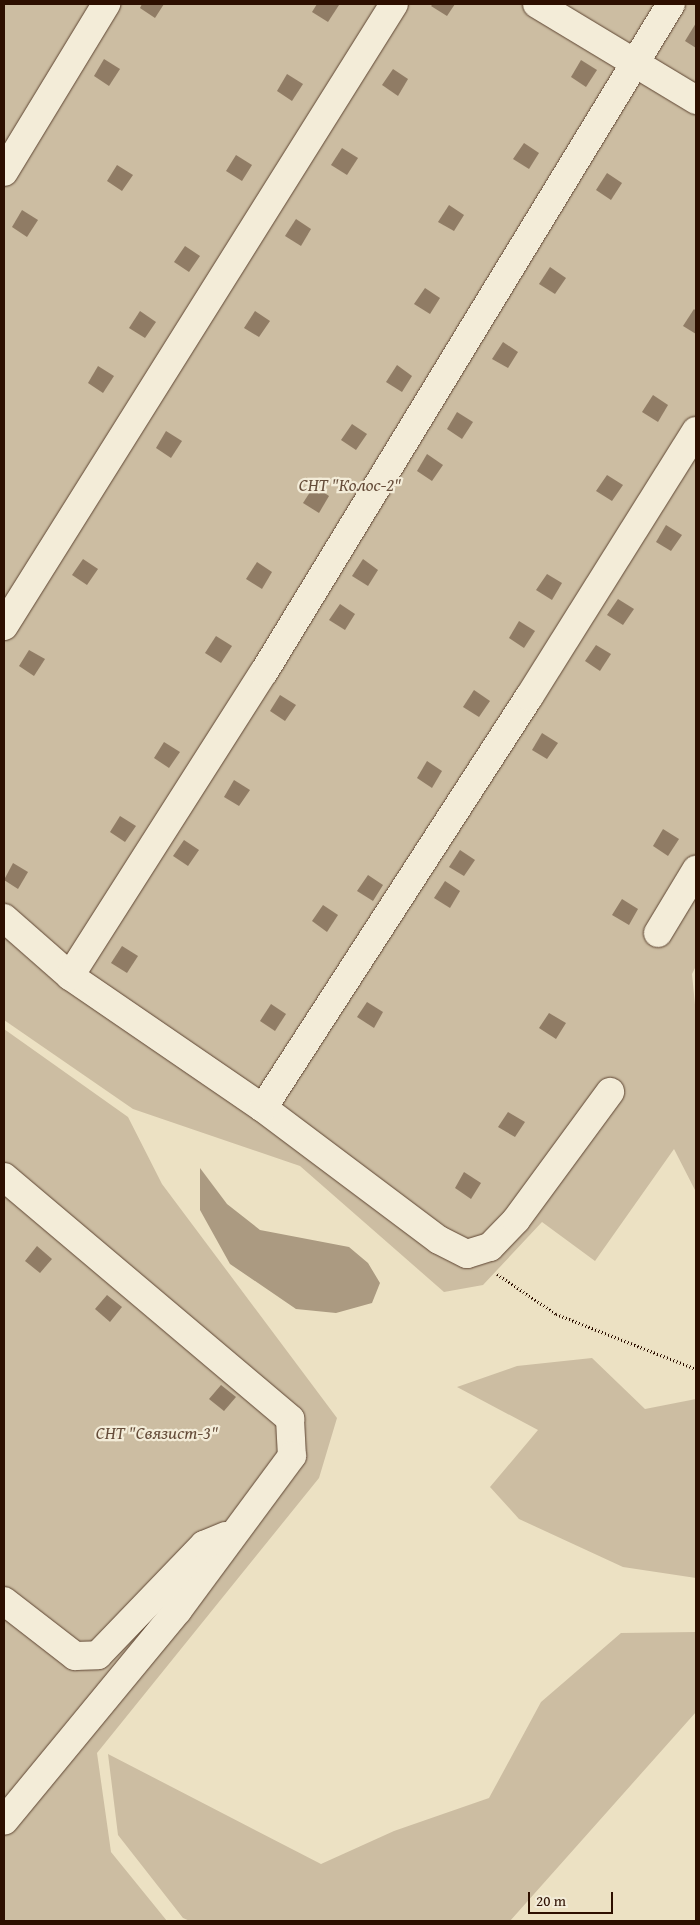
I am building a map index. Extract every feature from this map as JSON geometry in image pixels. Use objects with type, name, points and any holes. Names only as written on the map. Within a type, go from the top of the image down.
[{"type":"lane","points":[[4,172],[106,4]]},
{"type":"lane","points":[[4,626],[394,4]]},
{"type":"lane","points":[[537,4],[696,100]]},
{"type":"lane","points":[[70,976],[254,689],[671,4]]},
{"type":"lane","points":[[263,1108],[696,431]]},
{"type":"lane","points":[[658,933],[696,870]]},
{"type":"lane","points":[[4,918],[70,976],[263,1108],[439,1240],[467,1254],[490,1247],[516,1220],[610,1092]]},
{"type":"lane","points":[[4,1177],[290,1419],[292,1456],[178,1610],[4,1821]]},
{"type":"lane","points":[[4,1601],[75,1656],[98,1655],[204,1545],[236,1530]]},
{"type":"path","points":[[467,1254],[556,1314],[696,1369]]},
{"type":"green space","name":"СНТ \"Колос-2\"","points":[[4,4],[696,4],[696,966],[692,974],[696,1015],[696,1192],[674,1149],[595,1261],[542,1222],[483,1285],[444,1292],[300,1166],[133,1109],[4,1020]]},
{"type":"green space","name":"СНТ \"Связист-3\"","points":[[4,1029],[128,1117],[162,1184],[337,1418],[319,1478],[97,1753],[111,1852],[167,1921],[4,1921]]},
{"type":"green space","points":[[592,1358],[645,1409],[696,1399],[696,1578],[623,1567],[519,1519],[490,1487],[538,1430],[457,1387],[517,1366]]},
{"type":"green space","points":[[696,1632],[696,1712],[510,1921],[190,1921],[183,1918],[118,1835],[108,1754],[321,1864],[394,1831],[489,1798],[541,1702],[621,1633]]},
{"type":"shaded area","points":[[200,1168],[227,1204],[260,1230],[349,1247],[368,1263],[380,1283],[372,1303],[336,1313],[296,1309],[230,1264],[200,1210]]},
{"type":"building","points":[[142,4],[164,4],[155,18],[140,8]]},
{"type":"building","points":[[317,4],[339,5],[328,22],[312,12]]},
{"type":"building","points":[[433,4],[455,4],[447,16],[431,6]]},
{"type":"building","points":[[696,23],[696,48],[685,41]]},
{"type":"building","points":[[104,59],[120,69],[109,86],[94,76]]},
{"type":"building","points":[[581,60],[597,70],[586,87],[571,77]]},
{"type":"building","points":[[393,69],[408,79],[398,96],[382,85]]},
{"type":"building","points":[[287,74],[303,84],[292,101],[277,91]]},
{"type":"building","points":[[524,143],[539,153],[529,169],[513,159]]},
{"type":"building","points":[[342,148],[358,158],[347,175],[331,165]]},
{"type":"building","points":[[236,155],[252,165],[242,181],[226,171]]},
{"type":"building","points":[[117,165],[133,175],[122,191],[107,181]]},
{"type":"building","points":[[607,173],[622,183],[611,200],[596,190]]},
{"type":"building","points":[[449,205],[464,215],[454,231],[438,222]]},
{"type":"building","points":[[22,210],[38,220],[27,237],[12,227]]},
{"type":"building","points":[[296,219],[311,229],[301,246],[285,236]]},
{"type":"building","points":[[185,246],[200,256],[189,272],[174,262]]},
{"type":"building","points":[[550,267],[566,278],[555,294],[539,284]]},
{"type":"building","points":[[425,288],[440,298],[430,314],[414,304]]},
{"type":"building","points":[[694,309],[696,311],[696,334],[683,326]]},
{"type":"building","points":[[140,311],[156,322],[145,338],[129,328]]},
{"type":"building","points":[[255,311],[270,321],[259,337],[244,328]]},
{"type":"building","points":[[503,342],[518,352],[508,368],[492,359]]},
{"type":"building","points":[[397,365],[412,376],[402,392],[386,382]]},
{"type":"building","points":[[98,366],[114,376],[103,393],[88,383]]},
{"type":"building","points":[[653,395],[668,405],[658,422],[642,412]]},
{"type":"building","points":[[457,412],[473,422],[462,439],[447,429]]},
{"type":"building","points":[[352,424],[367,434],[356,450],[341,440]]},
{"type":"building","points":[[166,431],[182,441],[171,458],[156,448]]},
{"type":"building","points":[[427,454],[443,465],[432,481],[417,471]]},
{"type":"building","points":[[607,475],[623,485],[612,501],[596,491]]},
{"type":"building","points":[[314,486],[329,496],[319,513],[303,503]]},
{"type":"building","points":[[666,525],[682,535],[671,551],[656,542]]},
{"type":"building","points":[[83,559],[98,569],[87,585],[72,575]]},
{"type":"building","points":[[363,559],[378,570],[368,586],[352,576]]},
{"type":"building","points":[[257,562],[272,572],[262,589],[246,579]]},
{"type":"building","points":[[547,574],[562,583],[552,600],[536,590]]},
{"type":"building","points":[[618,599],[634,609],[623,625],[607,615]]},
{"type":"building","points":[[340,604],[355,614],[345,630],[329,620]]},
{"type":"building","points":[[519,621],[535,631],[524,648],[509,638]]},
{"type":"building","points":[[216,636],[232,646],[221,663],[205,653]]},
{"type":"building","points":[[596,645],[611,654],[600,671],[585,661]]},
{"type":"building","points":[[29,650],[45,659],[34,676],[19,666]]},
{"type":"building","points":[[474,690],[490,701],[479,717],[463,707]]},
{"type":"building","points":[[280,695],[296,705],[285,721],[270,711]]},
{"type":"building","points":[[542,733],[558,743],[547,759],[532,750]]},
{"type":"building","points":[[164,742],[180,752],[169,768],[154,758]]},
{"type":"building","points":[[427,761],[442,771],[432,788],[417,778]]},
{"type":"building","points":[[234,780],[250,790],[239,806],[224,797]]},
{"type":"building","points":[[120,816],[136,826],[125,842],[110,832]]},
{"type":"building","points":[[663,829],[679,839],[668,856],[653,846]]},
{"type":"building","points":[[184,840],[199,850],[188,866],[173,856]]},
{"type":"building","points":[[460,850],[475,860],[464,876],[449,867]]},
{"type":"building","points":[[13,863],[28,872],[18,889],[4,880]]},
{"type":"building","points":[[368,875],[383,885],[373,901],[357,891]]},
{"type":"building","points":[[445,881],[460,891],[450,908],[434,898]]},
{"type":"building","points":[[622,899],[638,909],[629,925],[612,915]]},
{"type":"building","points":[[323,905],[338,915],[327,932],[312,921]]},
{"type":"building","points":[[122,946],[138,956],[127,973],[111,963]]},
{"type":"building","points":[[367,1002],[383,1012],[374,1028],[357,1017]]},
{"type":"building","points":[[271,1004],[286,1014],[275,1031],[260,1021]]},
{"type":"building","points":[[549,1013],[566,1023],[556,1039],[539,1028]]},
{"type":"building","points":[[508,1112],[525,1122],[515,1137],[498,1127]]},
{"type":"building","points":[[464,1172],[481,1183],[471,1199],[455,1188]]},
{"type":"building","points":[[37,1246],[52,1259],[40,1273],[25,1261]]},
{"type":"building","points":[[107,1295],[122,1307],[110,1322],[95,1309]]},
{"type":"building","points":[[221,1385],[236,1397],[224,1411],[209,1399]]}]
